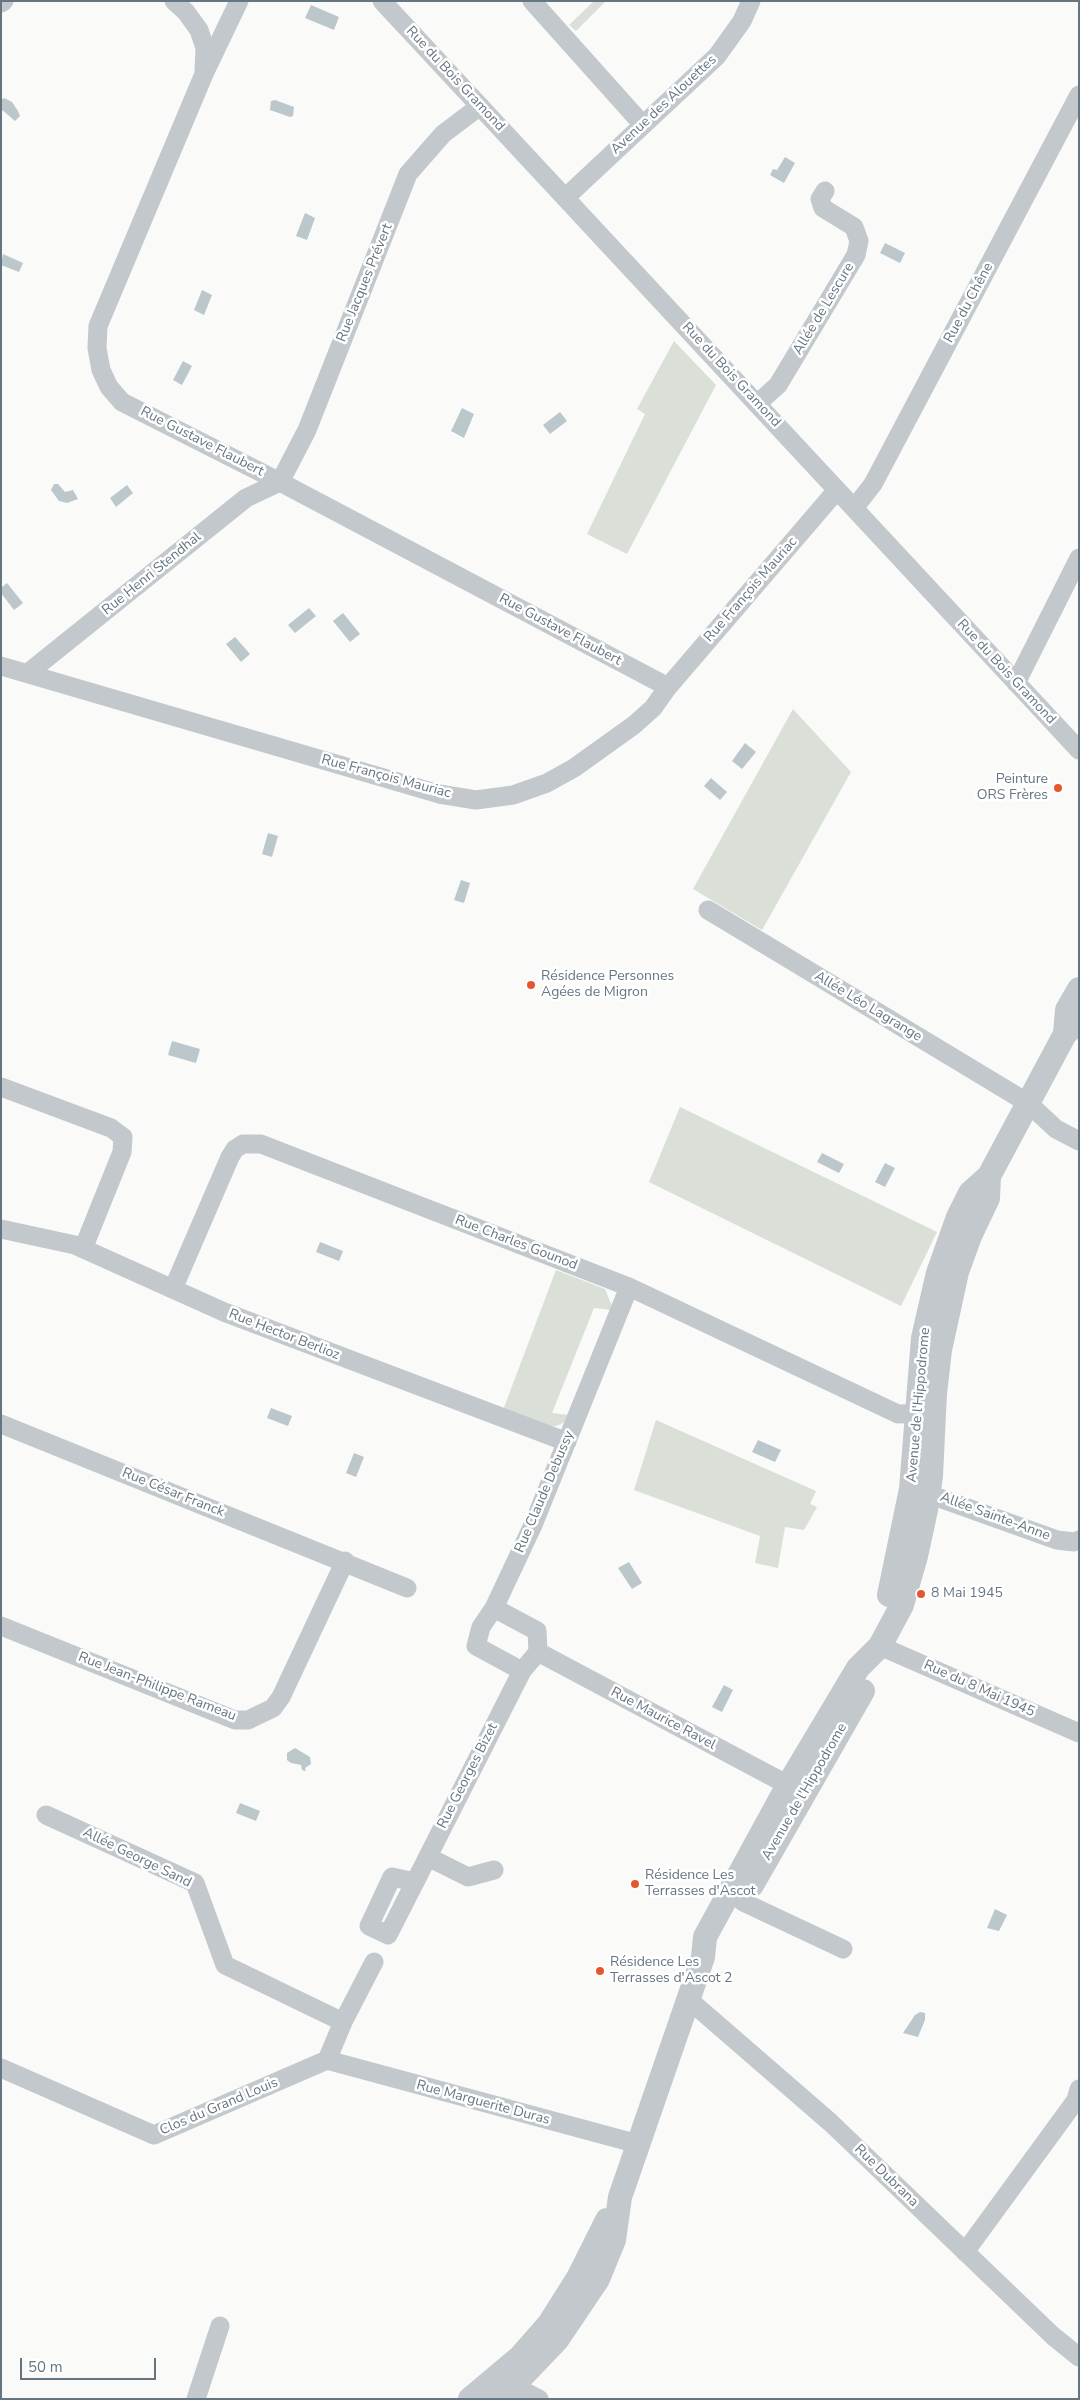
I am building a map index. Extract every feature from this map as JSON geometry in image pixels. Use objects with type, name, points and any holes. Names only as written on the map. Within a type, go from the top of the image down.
[{"type":"street","points":[[174,1],[186,12],[199,30],[205,48],[204,74]]},
{"type":"street","name":"Rue Gustave Flaubert","points":[[239,1],[204,74],[98,326],[97,348],[100,370],[109,387],[122,402],[280,482],[668,687]]},
{"type":"street","name":"Rue du Bois Gramond","points":[[382,1],[837,490],[855,507],[1079,750]]},
{"type":"street","points":[[532,1],[643,125]]},
{"type":"street","name":"Avenue des Alouettes","points":[[566,198],[717,56],[742,21],[751,1]]},
{"type":"street","name":"Rue du Chêne","points":[[855,507],[873,484],[1079,95]]},
{"type":"street","name":"Rue Jacques Prévert","points":[[280,482],[307,430],[408,174],[443,134],[480,106]]},
{"type":"street","name":"Allée de Lescure","points":[[758,403],[778,385],[856,255],[859,242],[854,227],[823,208],[820,200],[825,191]]},
{"type":"street","name":"Rue Henri Stendhal","points":[[28,673],[246,498],[280,482]]},
{"type":"street","name":"Rue François Mauriac","points":[[1,666],[439,794],[476,800],[513,795],[547,782],[574,768],[634,725],[653,708],[668,687],[837,490]]},
{"type":"street","points":[[1016,683],[1079,558]]},
{"type":"street","name":"Allée Léo Lagrange","points":[[708,910],[1028,1103],[1056,1129],[1079,1141]]},
{"type":"street","points":[[1028,1103],[1072,1027],[1067,1010],[1079,989]]},
{"type":"street","points":[[1,1087],[111,1128],[124,1137],[122,1152],[83,1249]]},
{"type":"street","name":"Avenue de l'Hippodrome","points":[[703,1957],[716,1948],[874,1672],[920,1491],[925,1414],[922,1338],[938,1273],[958,1217],[970,1193],[989,1176],[1028,1103]]},
{"type":"street","name":"Rue Charles Gounod","points":[[173,1288],[230,1157],[235,1149],[242,1144],[261,1144],[629,1287],[898,1414],[925,1414]]},
{"type":"street","name":"Rue Hector Berlioz","points":[[1,1229],[37,1236],[83,1249],[224,1312],[567,1442]]},
{"type":"street","name":"Rue Claude Debussy","points":[[522,1671],[476,1646],[481,1627],[494,1608],[533,1524],[629,1287]]},
{"type":"street","name":"Rue César Franck","points":[[1,1424],[345,1561],[407,1588]]},
{"type":"street","name":"Allée Sainte-Anne","points":[[920,1491],[1057,1540],[1074,1542],[1079,1540]]},
{"type":"street","name":"Rue Jean-Philippe Rameau","points":[[1,1626],[235,1720],[248,1720],[273,1708],[281,1697],[345,1561]]},
{"type":"street","points":[[494,1608],[537,1630],[538,1652],[522,1671]]},
{"type":"street","name":"Avenue de l'Hippodrome","points":[[505,2392],[558,2340],[598,2279],[614,2240],[620,2197],[703,1957],[705,1937],[788,1785],[858,1668],[880,1646]]},
{"type":"street","name":"Rue du 8 Mai 1945","points":[[880,1646],[1079,1733]]},
{"type":"street","name":"Rue Maurice Ravel","points":[[538,1652],[788,1785]]},
{"type":"street","name":"Rue Georges Bizet","points":[[416,1882],[522,1671]]},
{"type":"street","name":"Allée George Sand","points":[[46,1814],[195,1882],[225,1965],[343,2022]]},
{"type":"street","points":[[428,1857],[468,1877],[494,1870]]},
{"type":"street","points":[[743,1902],[843,1949]]},
{"type":"street","points":[[327,2060],[343,2022],[374,1962]]},
{"type":"street","name":"Rue Dubrana","points":[[688,1999],[831,2123],[1079,2358]]},
{"type":"street","name":"Rue Marguerite Duras","points":[[327,2060],[638,2144]]},
{"type":"street","name":"Clos du Grand Louis","points":[[1,2068],[154,2135],[327,2060]]},
{"type":"street","points":[[965,2252],[1076,2100],[1079,2089]]},
{"type":"street","name":"Avenue de l'Hippodrome","points":[[470,2399],[520,2357],[549,2324],[578,2278],[600,2232],[620,2197]]},
{"type":"street","points":[[196,2399],[220,2326]]},
{"type":"street","points":[[505,2392],[539,2399]]},
{"type":"shaded area","points":[[594,1],[606,1],[576,31],[569,25]]},
{"type":"shaded area","points":[[311,5],[339,17],[334,30],[305,18]]},
{"type":"shaded area","points":[[4,98],[12,102],[18,111],[20,116],[15,121],[1,109],[1,100]]},
{"type":"shaded area","points":[[275,100],[294,107],[293,116],[290,117],[270,110],[271,101]]},
{"type":"shaded area","points":[[785,157],[795,163],[784,183],[770,175],[773,169],[777,170]]},
{"type":"shaded area","points":[[305,213],[315,218],[307,240],[296,236]]},
{"type":"shaded area","points":[[885,243],[905,253],[900,263],[880,253]]},
{"type":"shaded area","points":[[3,254],[23,263],[19,272],[1,265]]},
{"type":"shaded area","points":[[202,290],[212,295],[204,315],[194,310]]},
{"type":"shaded area","points":[[674,341],[716,385],[627,554],[587,534],[645,414],[637,409]]},
{"type":"shaded area","points":[[183,361],[192,366],[182,385],[173,380]]},
{"type":"shaded area","points":[[462,408],[474,414],[464,438],[451,431]]},
{"type":"shaded area","points":[[560,412],[567,421],[550,434],[543,425]]},
{"type":"shaded area","points":[[54,484],[58,484],[65,492],[73,490],[78,499],[67,503],[59,501],[51,490]]},
{"type":"shaded area","points":[[127,485],[133,493],[116,507],[110,498]]},
{"type":"shaded area","points":[[7,583],[23,603],[14,610],[1,593],[1,588]]},
{"type":"shaded area","points":[[309,608],[316,616],[295,633],[288,625]]},
{"type":"shaded area","points":[[343,613],[360,634],[350,642],[333,621]]},
{"type":"shaded area","points":[[235,637],[250,654],[241,662],[226,644]]},
{"type":"shaded area","points":[[793,709],[851,772],[762,930],[693,889]]},
{"type":"shaded area","points":[[745,743],[756,752],[742,769],[732,761]]},
{"type":"shaded area","points":[[711,778],[727,792],[720,800],[704,786]]},
{"type":"shaded area","points":[[268,833],[278,836],[272,857],[262,854]]},
{"type":"shaded area","points":[[461,880],[470,883],[464,903],[454,900]]},
{"type":"shaded area","points":[[172,1041],[200,1049],[196,1063],[168,1055]]},
{"type":"shaded area","points":[[680,1107],[937,1232],[901,1306],[649,1182]]},
{"type":"shaded area","points":[[822,1153],[844,1164],[839,1173],[817,1162]]},
{"type":"shaded area","points":[[885,1163],[895,1168],[885,1187],[875,1182]]},
{"type":"shaded area","points":[[320,1242],[343,1251],[339,1261],[316,1252]]},
{"type":"shaded area","points":[[556,1270],[605,1289],[612,1306],[611,1310],[594,1308],[552,1413],[569,1415],[566,1421],[548,1428],[503,1410]]},
{"type":"shaded area","points":[[271,1408],[292,1416],[288,1426],[267,1418]]},
{"type":"shaded area","points":[[656,1420],[816,1491],[810,1504],[817,1507],[804,1530],[785,1527],[778,1568],[755,1563],[760,1536],[634,1490]]},
{"type":"shaded area","points":[[758,1440],[781,1450],[775,1462],[752,1452]]},
{"type":"shaded area","points":[[354,1453],[364,1457],[356,1477],[346,1473]]},
{"type":"shaded area","points":[[629,1562],[642,1583],[632,1589],[618,1568]]},
{"type":"shaded area","points":[[724,1685],[733,1690],[722,1712],[712,1707]]},
{"type":"shaded area","points":[[295,1748],[310,1757],[311,1764],[305,1768],[306,1771],[302,1770],[301,1765],[287,1760],[287,1753]]},
{"type":"shaded area","points":[[240,1803],[260,1811],[256,1821],[236,1813]]},
{"type":"shaded area","points":[[995,1909],[1007,1915],[999,1931],[987,1928]]},
{"type":"shaded area","points":[[920,2012],[925,2013],[925,2020],[918,2037],[903,2033],[915,2015]]},
{"type":"place","name":"Peinture ORS Frères","points":[[1058,788]]},
{"type":"place","name":"Résidence Personnes Agées de Migron","points":[[531,985]]},
{"type":"place","name":"8 Mai 1945","points":[[921,1594]]},
{"type":"place","name":"Résidence Les Terrasses d'Ascot","points":[[635,1884]]},
{"type":"place","name":"Résidence Les Terrasses d'Ascot 2","points":[[600,1971]]}]
